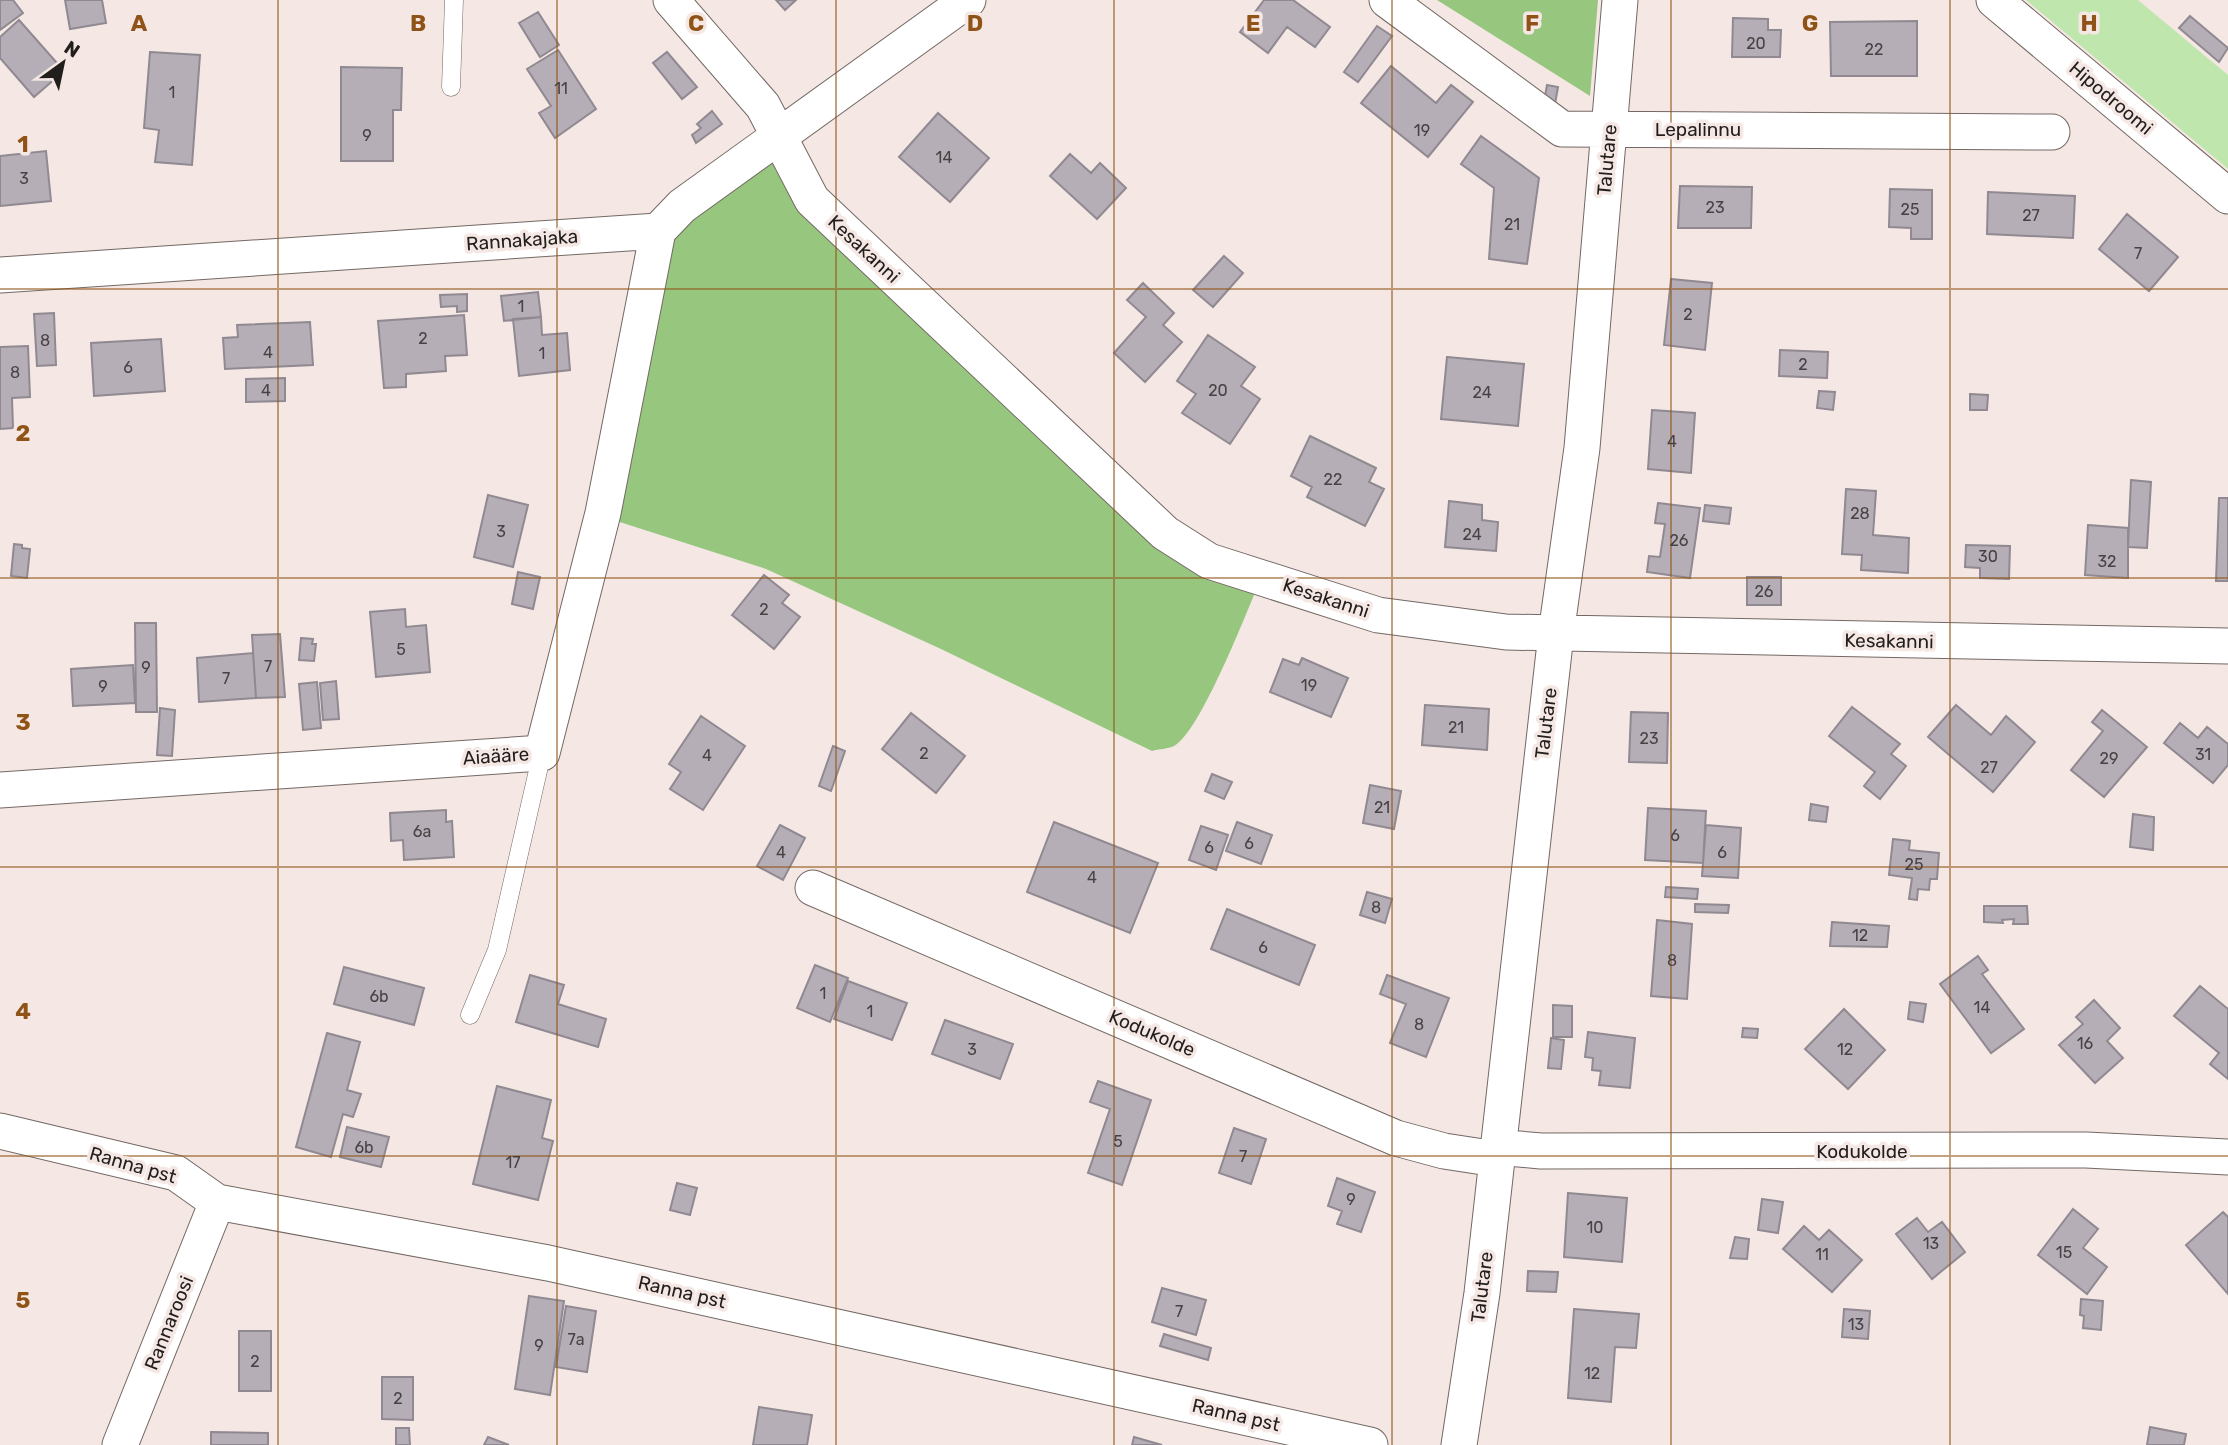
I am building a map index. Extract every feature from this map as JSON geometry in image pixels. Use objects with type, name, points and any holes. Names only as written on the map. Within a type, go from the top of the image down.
[{"type":"street","name":"Kesakanni","points":[[671,0],[762,106],[812,200],[1165,533],[1209,561],[1378,615],[1506,632],[2228,646]]},
{"type":"street","points":[[658,231],[682,206],[968,0]]},
{"type":"street","name":"Lepalinnu","points":[[1387,0],[1562,129],[2052,132]]},
{"type":"street","name":"Talutare","points":[[1459,1445],[1482,1293],[1556,634],[1582,448],[1620,0]]},
{"type":"street","name":"Hipodroomi","points":[[1994,0],[2228,196]]},
{"type":"street","name":"Rannakajaka","points":[[0,275],[658,231]]},
{"type":"street","name":"Aiaääre","points":[[0,789],[542,753],[603,513],[658,231]]},
{"type":"street","name":"Kodukolde","points":[[813,888],[1396,1138],[1444,1151],[2086,1150],[2228,1157]]},
{"type":"street","name":"Ranna pst","points":[[0,1131],[176,1173],[217,1202],[548,1263],[1370,1445]]},
{"type":"street","name":"Rannaroosi","points":[[120,1445],[217,1202]]},
{"type":"lane","points":[[451,87],[454,0]]},
{"type":"lane","points":[[470,1015],[497,950],[542,753]]},
{"type":"green space","points":[[1437,0],[1598,0],[1590,96]]},
{"type":"green space","points":[[2026,0],[2138,0],[2228,75],[2228,169]]},
{"type":"green space","points":[[763,146],[1004,404],[1261,578],[1210,695],[1185,736],[1174,746],[1152,751],[941,649],[766,569],[601,516],[662,225]]},
{"type":"building","points":[[0,0],[13,0],[23,13],[0,30]]},
{"type":"building","points":[[65,0],[102,0],[106,23],[70,29]]},
{"type":"building","points":[[776,0],[796,0],[785,10]]},
{"type":"building","points":[[1264,0],[1293,0],[1330,27],[1315,47],[1287,27],[1268,53],[1240,32]]},
{"type":"building","points":[[538,12],[559,45],[540,57],[519,23]]},
{"type":"building","points":[[2190,16],[2228,48],[2219,62],[2179,28]]},
{"type":"building","points":[[1733,18],[1768,19],[1768,30],[1781,30],[1780,57],[1732,57]]},
{"type":"building","points":[[19,20],[64,71],[34,97],[0,58],[0,37]]},
{"type":"building","points":[[1917,21],[1917,76],[1831,76],[1830,22]]},
{"type":"building","points":[[1377,26],[1392,36],[1358,82],[1344,72]]},
{"type":"building","points":[[558,50],[596,109],[555,138],[539,113],[551,106],[527,69]]},
{"type":"building","points":[[150,52],[200,55],[192,165],[155,162],[159,130],[144,128]]},
{"type":"building","points":[[667,52],[697,87],[682,99],[653,63]]},
{"type":"building","points":[[1391,66],[1436,103],[1451,85],[1473,102],[1428,157],[1361,103]]},
{"type":"building","points":[[341,67],[402,68],[401,110],[393,110],[393,161],[341,161]]},
{"type":"building","points":[[1547,85],[1558,87],[1555,104],[1544,102]]},
{"type":"building","points":[[712,111],[722,124],[696,143],[692,135],[701,128],[697,124]]},
{"type":"building","points":[[938,113],[989,158],[950,202],[899,157]]},
{"type":"building","points":[[1481,136],[1539,178],[1527,264],[1489,259],[1494,188],[1461,164]]},
{"type":"building","points":[[46,151],[51,201],[0,206],[0,156]]},
{"type":"building","points":[[1070,154],[1091,173],[1100,163],[1126,188],[1097,219],[1050,176]]},
{"type":"building","points":[[1680,186],[1752,187],[1751,228],[1678,228]]},
{"type":"building","points":[[1890,189],[1932,190],[1932,239],[1911,239],[1911,228],[1889,227]]},
{"type":"building","points":[[1988,192],[2075,196],[2073,238],[1987,234]]},
{"type":"building","points":[[2127,214],[2178,257],[2149,291],[2099,249]]},
{"type":"building","points":[[1224,256],[1243,273],[1213,307],[1193,290]]},
{"type":"building","points":[[1671,279],[1712,283],[1705,350],[1664,345]]},
{"type":"building","points":[[1143,283],[1174,313],[1163,325],[1182,342],[1145,382],[1114,353],[1146,317],[1127,300]]},
{"type":"building","points":[[538,292],[541,317],[504,321],[501,296]]},
{"type":"building","points":[[467,294],[467,311],[457,312],[457,306],[441,307],[440,295]]},
{"type":"building","points":[[54,313],[56,365],[37,366],[34,314]]},
{"type":"building","points":[[464,315],[467,355],[445,356],[446,371],[406,374],[406,387],[384,388],[378,321]]},
{"type":"building","points":[[541,317],[542,335],[567,333],[570,370],[519,376],[513,319]]},
{"type":"building","points":[[310,322],[313,365],[225,369],[223,338],[238,337],[237,325]]},
{"type":"building","points":[[1208,335],[1255,367],[1241,386],[1260,399],[1230,444],[1182,413],[1196,394],[1177,381]]},
{"type":"building","points":[[161,339],[165,391],[94,396],[91,343]]},
{"type":"building","points":[[28,346],[30,397],[12,398],[13,428],[0,429],[0,347]]},
{"type":"building","points":[[1780,350],[1828,352],[1827,378],[1779,376]]},
{"type":"building","points":[[1447,357],[1524,364],[1518,426],[1441,419]]},
{"type":"building","points":[[285,378],[285,401],[246,402],[246,379]]},
{"type":"building","points":[[1819,391],[1835,392],[1833,410],[1817,408]]},
{"type":"building","points":[[1970,394],[1988,395],[1987,410],[1970,410]]},
{"type":"building","points":[[1652,410],[1695,413],[1691,473],[1648,469]]},
{"type":"building","points":[[1310,436],[1376,468],[1369,482],[1384,489],[1365,526],[1307,497],[1312,487],[1291,476]]},
{"type":"building","points":[[2131,480],[2151,482],[2147,548],[2128,547]]},
{"type":"building","points":[[1846,489],[1876,491],[1873,535],[1909,538],[1908,573],[1861,570],[1862,555],[1842,554]]},
{"type":"building","points":[[488,495],[528,505],[513,567],[474,557]]},
{"type":"building","points":[[2219,498],[2228,498],[2228,581],[2216,581]]},
{"type":"building","points":[[1449,501],[1482,505],[1482,520],[1498,522],[1496,551],[1445,547]]},
{"type":"building","points":[[1658,503],[1700,508],[1690,578],[1647,572],[1649,556],[1660,557],[1665,524],[1655,523]]},
{"type":"building","points":[[1705,505],[1731,508],[1729,524],[1703,521]]},
{"type":"building","points":[[2088,525],[2128,528],[2128,578],[2085,575]]},
{"type":"building","points":[[14,544],[30,549],[27,578],[11,576]]},
{"type":"building","points":[[1966,545],[2010,546],[2009,579],[1980,578],[1980,568],[1965,567]]},
{"type":"building","points":[[518,572],[540,577],[533,609],[512,604]]},
{"type":"building","points":[[764,575],[789,595],[782,603],[800,617],[774,649],[732,615]]},
{"type":"building","points":[[1747,577],[1781,577],[1781,605],[1747,605]]},
{"type":"building","points":[[405,609],[406,627],[426,625],[430,672],[376,677],[370,612]]},
{"type":"building","points":[[135,623],[156,623],[157,712],[136,712]]},
{"type":"building","points":[[280,634],[285,697],[256,698],[252,635]]},
{"type":"building","points":[[301,638],[313,639],[312,644],[316,644],[314,661],[299,660]]},
{"type":"building","points":[[253,653],[256,698],[199,702],[197,658]]},
{"type":"building","points":[[1302,658],[1348,678],[1331,717],[1270,692],[1283,659],[1299,665]]},
{"type":"building","points":[[133,665],[135,703],[73,706],[71,669]]},
{"type":"building","points":[[336,681],[339,719],[323,720],[320,683]]},
{"type":"building","points":[[317,682],[321,728],[303,730],[299,684]]},
{"type":"building","points":[[1425,705],[1489,709],[1487,750],[1422,745]]},
{"type":"building","points":[[1956,705],[1991,735],[2006,716],[2035,742],[1993,792],[1928,737]]},
{"type":"building","points":[[1852,707],[1900,744],[1891,754],[1906,766],[1880,799],[1864,786],[1875,772],[1829,736]]},
{"type":"building","points":[[160,708],[175,710],[172,756],[157,755]]},
{"type":"building","points":[[2102,710],[2147,747],[2104,797],[2071,770],[2103,731],[2092,722]]},
{"type":"building","points":[[1631,712],[1668,713],[1667,763],[1629,762]]},
{"type":"building","points":[[911,713],[965,756],[936,793],[882,749]]},
{"type":"building","points":[[701,716],[745,746],[703,810],[670,789],[681,772],[669,764]]},
{"type":"building","points":[[2180,723],[2198,738],[2207,727],[2228,744],[2228,765],[2213,783],[2164,743]]},
{"type":"building","points":[[833,746],[845,751],[831,791],[819,786]]},
{"type":"building","points":[[1212,774],[1232,782],[1224,799],[1205,791]]},
{"type":"building","points":[[1370,785],[1401,791],[1394,829],[1363,823]]},
{"type":"building","points":[[1811,804],[1828,807],[1826,822],[1809,820]]},
{"type":"building","points":[[1648,808],[1706,811],[1703,863],[1645,860]]},
{"type":"building","points":[[446,810],[446,822],[452,821],[454,857],[404,860],[403,840],[391,841],[390,813]]},
{"type":"building","points":[[2133,814],[2154,817],[2153,850],[2130,847]]},
{"type":"building","points":[[1054,822],[1158,863],[1130,933],[1027,892]]},
{"type":"building","points":[[1237,822],[1272,835],[1261,864],[1226,851]]},
{"type":"building","points":[[780,825],[805,838],[783,880],[757,866]]},
{"type":"building","points":[[1706,825],[1741,828],[1738,878],[1702,876]]},
{"type":"building","points":[[1201,826],[1228,835],[1216,870],[1189,860]]},
{"type":"building","points":[[1893,839],[1910,841],[1909,850],[1939,853],[1937,879],[1930,879],[1929,890],[1918,889],[1917,900],[1909,899],[1912,878],[1889,875]]},
{"type":"building","points":[[1666,887],[1698,889],[1697,899],[1665,897]]},
{"type":"building","points":[[1367,892],[1392,899],[1385,923],[1360,915]]},
{"type":"building","points":[[1695,904],[1729,905],[1728,913],[1695,912]]},
{"type":"building","points":[[1984,906],[2027,906],[2028,924],[2013,924],[2014,919],[2002,920],[2003,923],[1984,922]]},
{"type":"building","points":[[1227,909],[1315,945],[1299,985],[1211,949]]},
{"type":"building","points":[[1657,920],[1692,924],[1687,999],[1651,996]]},
{"type":"building","points":[[1832,922],[1889,926],[1887,947],[1830,946]]},
{"type":"building","points":[[1978,956],[1988,970],[1982,974],[2024,1029],[1991,1053],[1940,984]]},
{"type":"building","points":[[815,965],[848,978],[830,1022],[797,1008]]},
{"type":"building","points":[[344,967],[424,988],[414,1025],[334,1004]]},
{"type":"building","points":[[530,975],[564,985],[558,1004],[606,1019],[598,1047],[516,1022]]},
{"type":"building","points":[[1387,975],[1449,998],[1426,1057],[1390,1043],[1406,1004],[1380,994]]},
{"type":"building","points":[[848,981],[907,1003],[892,1040],[834,1019]]},
{"type":"building","points":[[2200,986],[2228,1009],[2228,1079],[2210,1064],[2219,1053],[2174,1016]]},
{"type":"building","points":[[2094,1000],[2120,1028],[2107,1041],[2123,1058],[2095,1083],[2059,1045],[2083,1024],[2076,1017]]},
{"type":"building","points":[[1910,1002],[1926,1004],[1923,1022],[1908,1019]]},
{"type":"building","points":[[1553,1005],[1572,1006],[1572,1037],[1553,1037]]},
{"type":"building","points":[[1844,1009],[1885,1050],[1848,1089],[1805,1049]]},
{"type":"building","points":[[945,1020],[1013,1044],[1000,1079],[932,1054]]},
{"type":"building","points":[[1743,1028],[1758,1029],[1757,1038],[1742,1037]]},
{"type":"building","points":[[1588,1032],[1635,1038],[1630,1088],[1599,1085],[1601,1071],[1592,1070],[1593,1058],[1585,1057]]},
{"type":"building","points":[[327,1033],[360,1042],[347,1090],[361,1094],[353,1117],[343,1114],[331,1157],[296,1147]]},
{"type":"building","points":[[1551,1038],[1564,1040],[1561,1069],[1548,1068]]},
{"type":"building","points":[[1098,1081],[1151,1100],[1122,1185],[1088,1173],[1110,1109],[1090,1102]]},
{"type":"building","points":[[497,1086],[551,1100],[542,1138],[553,1141],[538,1200],[473,1184]]},
{"type":"building","points":[[347,1127],[389,1137],[381,1167],[340,1157]]},
{"type":"building","points":[[1234,1128],[1266,1139],[1251,1184],[1219,1173]]},
{"type":"building","points":[[1337,1178],[1375,1192],[1361,1232],[1337,1224],[1342,1211],[1328,1206]]},
{"type":"building","points":[[677,1183],[697,1188],[690,1215],[670,1210]]},
{"type":"building","points":[[1568,1193],[1627,1198],[1622,1262],[1564,1257]]},
{"type":"building","points":[[1762,1199],[1783,1202],[1778,1233],[1758,1230]]},
{"type":"building","points":[[2073,1209],[2098,1229],[2083,1248],[2107,1267],[2087,1294],[2038,1255]]},
{"type":"building","points":[[2223,1212],[2228,1217],[2228,1294],[2186,1245]]},
{"type":"building","points":[[1917,1218],[1928,1232],[1942,1222],[1965,1252],[1932,1279],[1896,1234]]},
{"type":"building","points":[[1804,1226],[1819,1240],[1829,1230],[1862,1260],[1832,1292],[1783,1249]]},
{"type":"building","points":[[1735,1237],[1749,1239],[1747,1259],[1730,1258]]},
{"type":"building","points":[[1528,1271],[1558,1272],[1556,1292],[1527,1291]]},
{"type":"building","points":[[1162,1288],[1206,1300],[1196,1335],[1152,1322]]},
{"type":"building","points":[[529,1296],[564,1301],[550,1395],[515,1389]]},
{"type":"building","points":[[2081,1299],[2103,1301],[2101,1330],[2083,1328]]},
{"type":"building","points":[[566,1306],[596,1311],[587,1372],[556,1367]]},
{"type":"building","points":[[1574,1309],[1639,1314],[1636,1348],[1615,1347],[1611,1402],[1568,1398]]},
{"type":"building","points":[[1844,1309],[1870,1311],[1868,1339],[1842,1337]]},
{"type":"building","points":[[239,1331],[271,1331],[271,1391],[239,1391]]},
{"type":"building","points":[[1164,1334],[1211,1348],[1208,1360],[1160,1346]]},
{"type":"building","points":[[382,1377],[413,1377],[413,1420],[382,1419]]},
{"type":"building","points":[[759,1407],[812,1415],[807,1445],[753,1445]]},
{"type":"building","points":[[2150,1427],[2186,1434],[2184,1445],[2147,1445]]},
{"type":"building","points":[[396,1428],[409,1428],[410,1445],[396,1445]]},
{"type":"building","points":[[211,1432],[268,1433],[268,1445],[211,1445]]},
{"type":"building","points":[[488,1437],[509,1445],[484,1445]]},
{"type":"building","points":[[1134,1437],[1162,1445],[1132,1445]]}]
